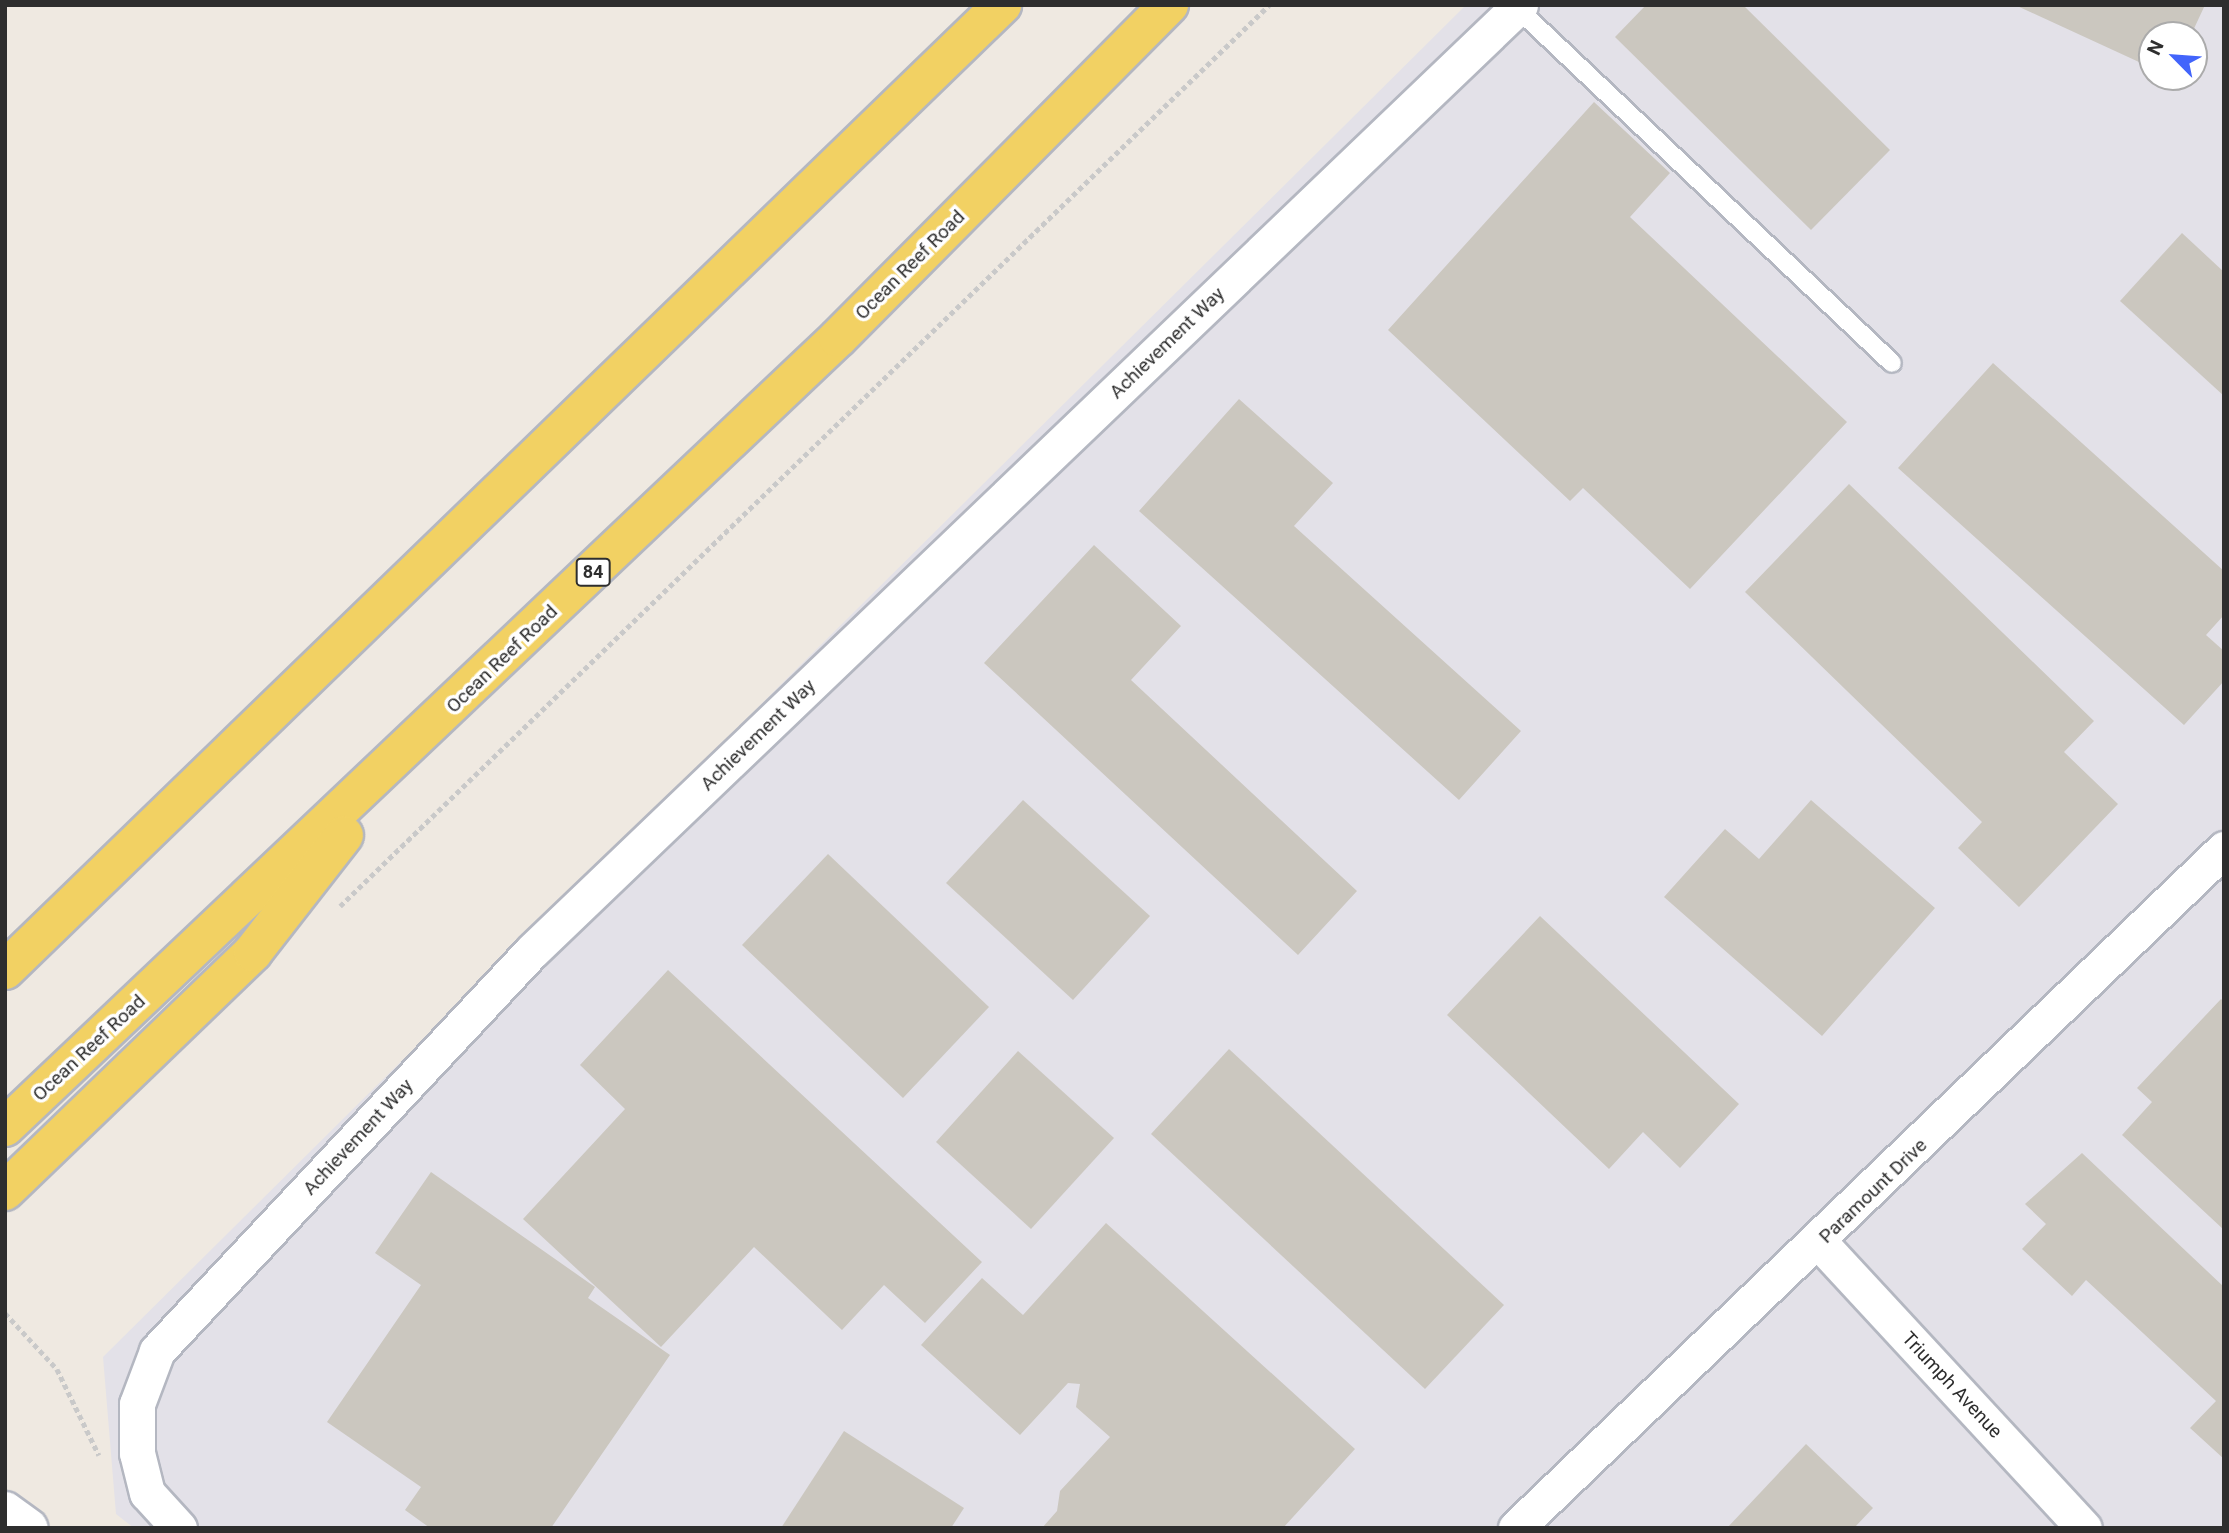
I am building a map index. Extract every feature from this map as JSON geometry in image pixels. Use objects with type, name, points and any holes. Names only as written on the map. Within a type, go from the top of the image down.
[{"type":"main road","points":[[5,971],[1002,5]]},
{"type":"main road","name":"Ocean Reef Road","points":[[5,1127],[416,741],[838,338],[1169,5]]},
{"type":"main road","points":[[5,1191],[253,953],[416,741]]},
{"type":"main road","points":[[5,1511],[28,1528]]},
{"type":"street","name":"Achievement Way","points":[[178,1528],[147,1493],[137,1453],[137,1404],[157,1351],[532,951],[1518,6]]},
{"type":"street","name":"Paramount Drive","points":[[1516,1528],[1820,1243],[2224,849]]},
{"type":"street","name":"Triumph Avenue","points":[[1820,1243],[2084,1528]]},
{"type":"lane","points":[[1518,6],[1892,363]]},
{"type":"path","points":[[336,910],[1269,5]]},
{"type":"path","points":[[5,1313],[57,1369],[103,1464]]},
{"type":"shaded area","points":[[1466,5],[2224,5],[2224,1528],[134,1528],[116,1514],[103,1357]]},
{"type":"building","points":[[1646,5],[1743,5],[1890,150],[1811,230],[1615,37]]},
{"type":"building","points":[[2015,5],[2205,5],[2198,21],[2138,21],[2138,62]]},
{"type":"building","points":[[1594,102],[1670,173],[1630,217],[1847,422],[1690,589],[1583,488],[1570,501],[1388,330]]},
{"type":"building","points":[[2182,233],[2224,272],[2224,396],[2120,301]]},
{"type":"building","points":[[1993,363],[2224,571],[2224,615],[2206,635],[2224,651],[2224,681],[2184,725],[1898,468]]},
{"type":"building","points":[[1239,399],[1333,483],[1294,526],[1521,731],[1459,800],[1139,511]]},
{"type":"building","points":[[1849,484],[2094,721],[2064,752],[2118,804],[2019,907],[1958,848],[1982,822],[1745,592]]},
{"type":"building","points":[[1094,545],[1181,626],[1131,680],[1357,891],[1298,955],[984,663]]},
{"type":"building","points":[[1023,800],[1150,916],[1073,1000],[946,883]]},
{"type":"building","points":[[1811,800],[1935,908],[1822,1036],[1664,897],[1725,829],[1759,859]]},
{"type":"building","points":[[828,854],[989,1007],[903,1098],[742,945]]},
{"type":"building","points":[[1540,916],[1739,1104],[1680,1168],[1643,1132],[1609,1169],[1447,1015]]},
{"type":"building","points":[[668,970],[982,1262],[925,1323],[884,1285],[842,1330],[754,1247],[661,1347],[523,1219],[625,1109],[580,1065]]},
{"type":"building","points":[[2221,999],[2224,1002],[2224,1230],[2122,1135],[2152,1102],[2137,1088]]},
{"type":"building","points":[[1229,1049],[1504,1305],[1425,1389],[1151,1134]]},
{"type":"building","points":[[1018,1051],[1114,1138],[1031,1229],[936,1142]]},
{"type":"building","points":[[2082,1153],[2224,1287],[2224,1459],[2190,1428],[2216,1401],[2086,1280],[2072,1296],[2022,1249],[2046,1224],[2025,1204]]},
{"type":"building","points":[[431,1172],[595,1287],[588,1298],[670,1355],[551,1528],[430,1528],[405,1510],[421,1487],[327,1422],[421,1285],[375,1253]]},
{"type":"building","points":[[1106,1223],[1355,1449],[1283,1528],[1042,1528],[1057,1511],[1060,1491],[1110,1437],[1076,1407],[1080,1384],[1068,1383],[1020,1435],[921,1345],[982,1278],[1023,1315]]},
{"type":"building","points":[[844,1431],[964,1508],[951,1528],[781,1528]]},
{"type":"building","points":[[1806,1444],[1873,1508],[1854,1528],[1727,1528]]}]
